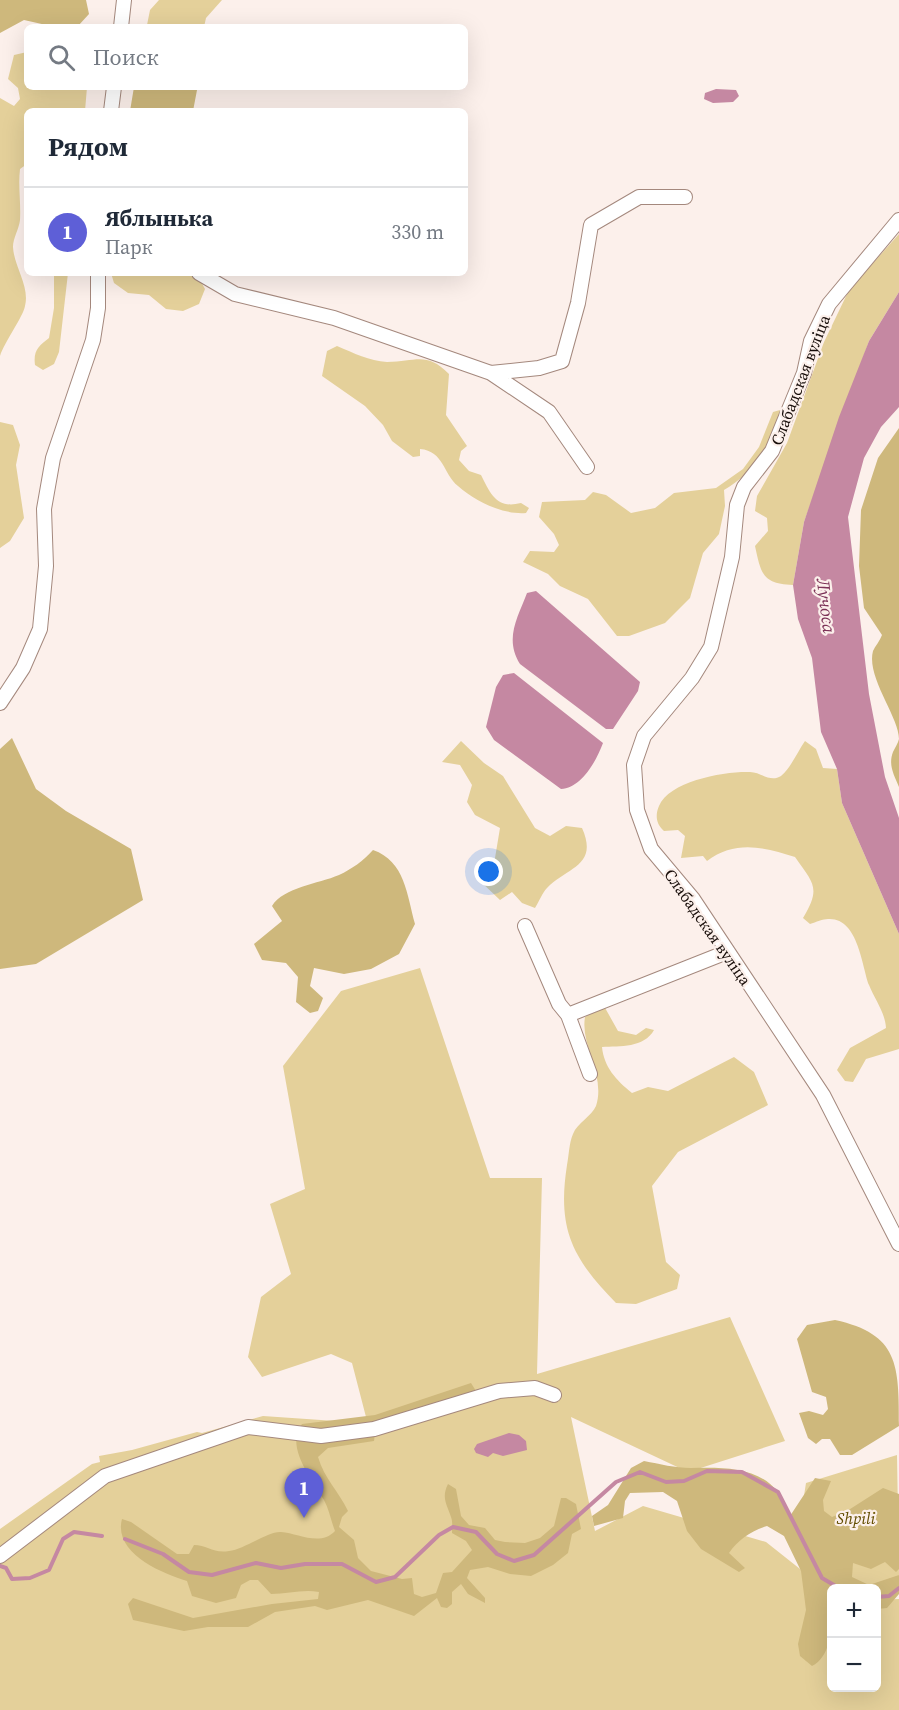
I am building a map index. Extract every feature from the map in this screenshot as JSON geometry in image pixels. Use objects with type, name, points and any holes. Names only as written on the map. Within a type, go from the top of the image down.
[{"type":"street","points":[[121,24],[124,0]]},
{"type":"street","points":[[111,108],[114,90]]},
{"type":"street","points":[[491,373],[539,368],[562,362],[578,303],[591,225],[639,197],[685,197]]},
{"type":"street","name":"Слабадская вуліца","points":[[899,220],[829,304],[815,332],[804,373],[772,451],[744,487],[737,505],[732,557],[711,647],[692,678],[644,736],[634,765],[637,810],[651,849],[693,899],[823,1095],[899,1244]]},
{"type":"street","points":[[0,703],[23,668],[40,628],[46,566],[44,509],[53,458],[93,340],[98,308],[98,276]]},
{"type":"street","points":[[204,276],[234,294],[334,318],[491,373],[549,412],[587,467]]},
{"type":"street","points":[[525,926],[559,1004],[568,1015],[590,1074]]},
{"type":"street","points":[[568,1015],[727,952]]},
{"type":"street","points":[[0,1556],[105,1476],[248,1427],[321,1436],[374,1429],[499,1391],[535,1388],[554,1395]]},
{"type":"green space","points":[[0,0],[86,0],[89,14],[80,24],[42,24],[24,20],[0,33]]},
{"type":"green space","points":[[159,0],[222,0],[206,18],[205,24],[147,24],[150,10]]},
{"type":"green space","points":[[24,53],[24,90],[87,90],[85,108],[24,108],[24,166],[20,169],[19,182],[20,220],[13,247],[26,299],[24,311],[0,356],[0,98],[14,106],[20,99],[18,88],[8,79],[14,55]]},
{"type":"green space","points":[[134,90],[197,90],[194,108],[130,108]]},
{"type":"green space","points":[[899,234],[899,292],[869,341],[804,522],[793,585],[775,582],[761,570],[755,546],[768,531],[767,518],[755,511],[757,496],[787,443],[824,342],[849,290]]},
{"type":"green space","points":[[54,276],[68,276],[59,352],[54,364],[43,370],[35,365],[35,356],[40,346],[49,338],[54,308]]},
{"type":"green space","points":[[112,276],[195,276],[205,289],[199,304],[183,311],[166,309],[149,295],[128,293],[114,283]]},
{"type":"green space","points":[[337,346],[380,361],[427,360],[434,362],[449,374],[446,415],[467,446],[461,451],[459,460],[469,471],[481,475],[496,499],[506,504],[521,503],[529,508],[526,513],[508,512],[481,502],[453,481],[434,454],[420,449],[420,456],[413,457],[392,441],[383,425],[365,406],[322,376],[327,351]]},
{"type":"green space","points":[[780,410],[774,434],[761,456],[744,475],[724,490],[725,506],[719,534],[703,553],[690,598],[665,623],[629,636],[617,636],[588,599],[560,586],[548,574],[523,562],[530,551],[554,552],[559,545],[554,534],[539,517],[542,502],[585,500],[593,492],[606,495],[631,513],[655,508],[674,493],[716,488],[743,469],[759,447],[773,412]]},
{"type":"green space","points":[[0,422],[13,425],[20,445],[16,465],[24,518],[10,541],[0,548]]},
{"type":"green space","points":[[899,428],[899,739],[898,730],[874,673],[873,651],[882,635],[864,608],[859,566],[861,510],[878,458]]},
{"type":"green space","points":[[12,738],[36,789],[66,811],[131,849],[143,900],[36,964],[0,969],[0,749]]},
{"type":"green space","points":[[899,739],[899,787],[891,761]]},
{"type":"green space","points":[[461,741],[484,763],[503,776],[535,828],[550,836],[566,826],[582,828],[587,850],[584,858],[547,888],[535,908],[522,903],[512,892],[500,900],[480,881],[480,870],[494,864],[500,828],[475,815],[467,802],[472,785],[460,765],[442,762]]},
{"type":"green space","points":[[805,741],[816,749],[823,768],[837,769],[842,803],[899,934],[899,1049],[866,1059],[853,1082],[845,1081],[837,1070],[850,1048],[886,1028],[885,1022],[869,985],[857,944],[846,926],[838,920],[828,919],[810,924],[803,918],[812,900],[813,886],[795,857],[772,850],[750,847],[728,850],[707,861],[703,856],[681,858],[685,836],[678,830],[664,831],[657,819],[659,806],[665,797],[674,790],[699,779],[739,772],[754,772],[769,778],[781,776]]},
{"type":"green space","points":[[373,850],[384,855],[398,871],[407,891],[415,924],[399,954],[371,969],[344,974],[314,968],[310,986],[323,998],[318,1011],[310,1013],[296,1002],[298,977],[286,963],[262,960],[254,944],[282,921],[272,906],[277,900],[293,890],[344,873]]},
{"type":"green space","points":[[420,968],[490,1178],[542,1178],[537,1374],[730,1317],[785,1441],[688,1472],[571,1417],[595,1531],[643,1506],[766,1542],[819,1584],[827,1587],[827,1692],[881,1692],[881,1600],[899,1599],[899,1710],[0,1710],[0,1529],[92,1464],[100,1462],[99,1456],[132,1450],[197,1432],[202,1433],[263,1416],[350,1422],[366,1417],[352,1363],[331,1354],[262,1377],[248,1357],[261,1297],[291,1274],[270,1204],[305,1189],[283,1066],[341,991]]},
{"type":"green space","points":[[604,1006],[618,1031],[636,1035],[646,1028],[654,1030],[650,1036],[638,1043],[602,1047],[605,1061],[612,1073],[632,1093],[648,1087],[668,1091],[734,1057],[754,1072],[768,1105],[678,1152],[652,1186],[666,1262],[680,1275],[677,1289],[636,1304],[616,1303],[588,1271],[571,1241],[564,1207],[564,1187],[572,1138],[578,1126],[594,1110],[598,1094],[596,1072],[584,1028],[585,1017]]},
{"type":"green space","points":[[835,1320],[856,1326],[872,1334],[891,1355],[896,1369],[899,1426],[852,1455],[840,1455],[830,1439],[822,1439],[816,1444],[808,1438],[799,1413],[809,1411],[823,1415],[828,1409],[826,1397],[812,1392],[797,1339],[807,1325]]},
{"type":"green space","points":[[471,1383],[476,1391],[375,1434],[374,1441],[328,1448],[318,1457],[324,1472],[348,1511],[342,1517],[339,1527],[354,1540],[358,1558],[371,1571],[402,1579],[412,1578],[414,1594],[422,1597],[436,1593],[443,1573],[452,1572],[472,1550],[466,1541],[452,1533],[452,1519],[445,1497],[448,1484],[456,1489],[461,1516],[469,1525],[485,1528],[495,1540],[505,1542],[525,1543],[540,1538],[554,1526],[561,1498],[566,1498],[576,1504],[581,1529],[572,1534],[568,1553],[553,1565],[531,1576],[510,1574],[488,1567],[470,1570],[467,1578],[485,1598],[485,1603],[468,1594],[461,1584],[452,1592],[452,1604],[447,1608],[441,1607],[437,1598],[414,1616],[368,1600],[327,1610],[315,1606],[275,1612],[248,1627],[208,1627],[184,1631],[133,1620],[128,1604],[133,1598],[193,1618],[272,1604],[318,1599],[319,1592],[313,1591],[271,1594],[258,1580],[250,1580],[241,1585],[236,1598],[216,1603],[192,1596],[187,1581],[153,1567],[132,1551],[121,1531],[122,1519],[131,1522],[177,1554],[189,1554],[194,1545],[219,1551],[235,1550],[276,1532],[316,1539],[329,1536],[335,1531],[327,1507],[298,1453],[297,1433],[302,1424],[375,1415]]},
{"type":"green space","name":"Shpili","points":[[897,1455],[899,1575],[886,1587],[881,1587],[881,1584],[854,1584],[843,1581],[803,1502],[806,1483]]},
{"type":"green space","points":[[644,1461],[679,1467],[722,1468],[751,1473],[774,1488],[783,1500],[790,1516],[815,1478],[831,1481],[823,1500],[824,1511],[832,1517],[847,1511],[883,1488],[899,1494],[899,1569],[896,1572],[885,1562],[871,1569],[853,1563],[852,1577],[867,1584],[827,1584],[827,1647],[820,1660],[812,1666],[800,1656],[798,1644],[806,1610],[801,1571],[784,1536],[767,1526],[750,1533],[741,1540],[729,1553],[745,1568],[739,1572],[701,1549],[687,1531],[677,1501],[663,1492],[630,1493],[625,1501],[623,1518],[594,1526],[592,1516],[608,1505],[631,1468]]},
{"type":"green space","points":[[899,1575],[899,1594],[887,1608],[881,1609],[881,1584],[872,1584]]},
{"type":"water","points":[[716,89],[736,90],[739,96],[733,102],[713,103],[704,99],[705,93]]},
{"type":"water","name":"Лучоса","points":[[899,292],[899,407],[881,427],[864,458],[848,517],[869,694],[885,777],[899,818],[899,934],[842,803],[837,769],[821,732],[812,658],[798,619],[793,585],[804,522],[839,417],[869,341]]},
{"type":"water","points":[[536,591],[640,682],[638,691],[613,729],[606,729],[520,664],[513,646],[514,628],[527,593]]},
{"type":"water","points":[[514,673],[603,743],[587,773],[568,788],[561,789],[494,740],[486,727],[496,687],[503,675]]},
{"type":"water","points":[[509,1433],[519,1435],[526,1441],[527,1450],[503,1456],[493,1453],[488,1457],[476,1453],[474,1449],[477,1444]]},
{"type":"waterway","points":[[125,1539],[163,1554],[189,1572],[212,1575],[256,1563],[281,1568],[305,1564],[342,1564],[376,1582],[395,1577],[439,1535],[453,1527],[476,1532],[497,1554],[514,1561],[534,1555],[616,1482],[640,1472],[666,1482],[684,1481],[707,1471],[742,1472],[778,1492],[822,1578],[832,1584]]},
{"type":"waterway","points":[[0,1566],[6,1568],[12,1579],[30,1578],[49,1570],[63,1539],[74,1532],[102,1536]]},
{"type":"waterway","points":[[881,1597],[889,1596],[899,1588]]},
{"type":"place","name":"Яблынька","points":[[304,1518]]}]
